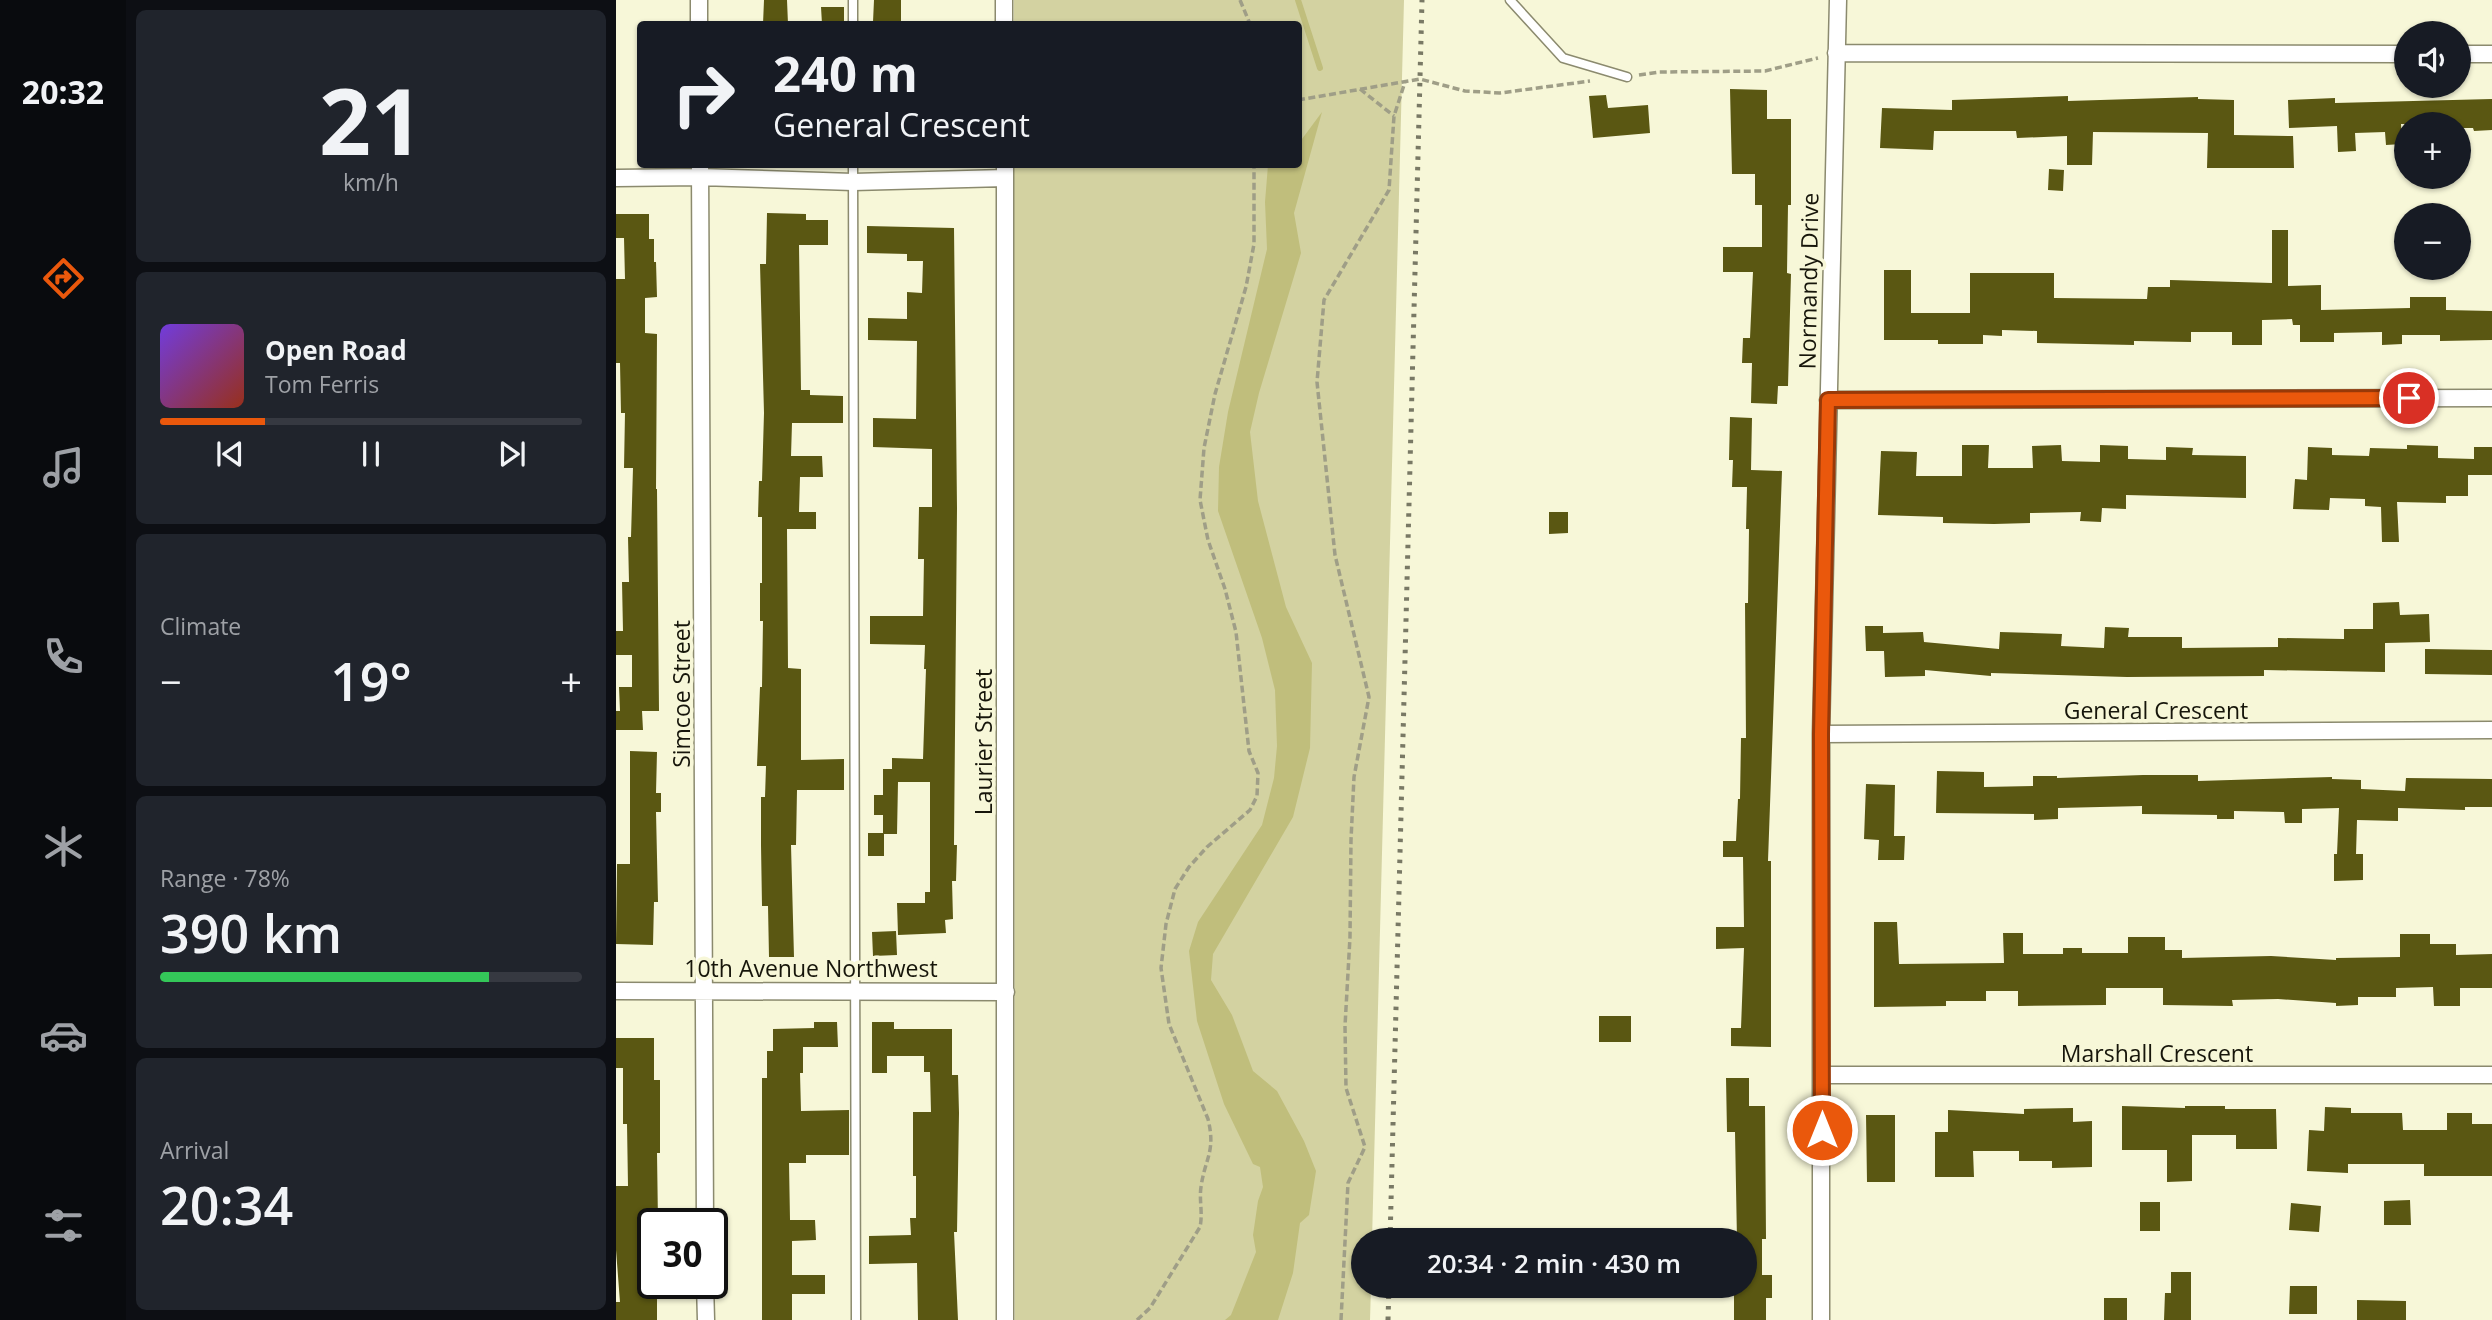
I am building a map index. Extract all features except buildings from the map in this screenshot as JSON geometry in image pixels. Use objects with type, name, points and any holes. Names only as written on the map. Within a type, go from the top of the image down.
[{"type":"street","points":[[699,0],[699,21]]},
{"type":"street","points":[[1004,0],[1004,21]]},
{"type":"street","name":"Normandy Drive","points":[[1821,1320],[1821,734],[1838,0]]},
{"type":"street","points":[[1836,53],[2394,54]]},
{"type":"street","points":[[2471,54],[2492,54]]},
{"type":"street","points":[[616,178],[700,171],[853,182],[1005,171]]},
{"type":"street","name":"Simcoe Street","points":[[700,171],[705,1208]]},
{"type":"street","name":"Laurier Street","points":[[1005,171],[1005,1320]]},
{"type":"street","points":[[1828,400],[2492,398]]},
{"type":"street","name":"General Crescent","points":[[1821,734],[2492,730]]},
{"type":"street","name":"10th Avenue Northwest","points":[[616,991],[705,989],[1006,992]]},
{"type":"street","name":"Marshall Crescent","points":[[1822,1075],[2492,1075]]},
{"type":"street","points":[[705,1299],[706,1320]]},
{"type":"lane","points":[[853,0],[853,21]]},
{"type":"lane","points":[[1510,0],[1563,58],[1626,76]]},
{"type":"lane","points":[[853,168],[856,1320]]},
{"type":"path","points":[[1240,0],[1249,21]]},
{"type":"path","points":[[1302,99],[1420,79],[1465,92],[1500,93],[1659,72],[1765,71],[1836,53]]},
{"type":"path","points":[[1341,1320],[1348,1183],[1365,1147],[1346,1088],[1345,1026],[1354,777],[1369,697],[1335,555],[1317,382],[1324,300],[1389,190],[1394,116],[1405,82]]},
{"type":"path","points":[[1360,89],[1394,116]]},
{"type":"path","points":[[1138,1320],[1150,1308],[1200,1227],[1201,1187],[1212,1149],[1208,1119],[1169,1024],[1160,968],[1166,924],[1175,889],[1189,867],[1207,847],[1250,810],[1257,796],[1258,773],[1249,751],[1236,632],[1208,540],[1200,500],[1206,434],[1246,287],[1254,244],[1254,168]]},
{"type":"green space","points":[[1014,0],[1404,0],[1372,1228],[1351,1228],[1351,1298],[1371,1298],[1370,1320],[1015,1320],[1014,168],[1302,168],[1302,21],[1014,21]]},
{"type":"shaded area","points":[[1322,112],[1294,213],[1301,253],[1250,432],[1258,501],[1286,607],[1312,663],[1310,748],[1293,817],[1213,954],[1211,980],[1232,1015],[1253,1071],[1277,1091],[1304,1141],[1316,1171],[1309,1215],[1300,1223],[1293,1273],[1278,1320],[1225,1320],[1231,1315],[1256,1252],[1253,1235],[1263,1187],[1260,1167],[1253,1164],[1224,1104],[1197,1021],[1189,951],[1198,922],[1262,825],[1274,778],[1277,746],[1275,690],[1262,638],[1218,511],[1219,467],[1228,412],[1267,249],[1265,202],[1268,168],[1302,168],[1302,139]]},
{"type":"waterway","points":[[1298,0],[1320,68]]},
{"type":"railway","points":[[1390,1228],[1422,0]]},
{"type":"railway","points":[[1388,1320],[1389,1298]]},
{"type":"route","points":[[1822,1130],[1821,734],[1828,400],[2409,398]]}]
